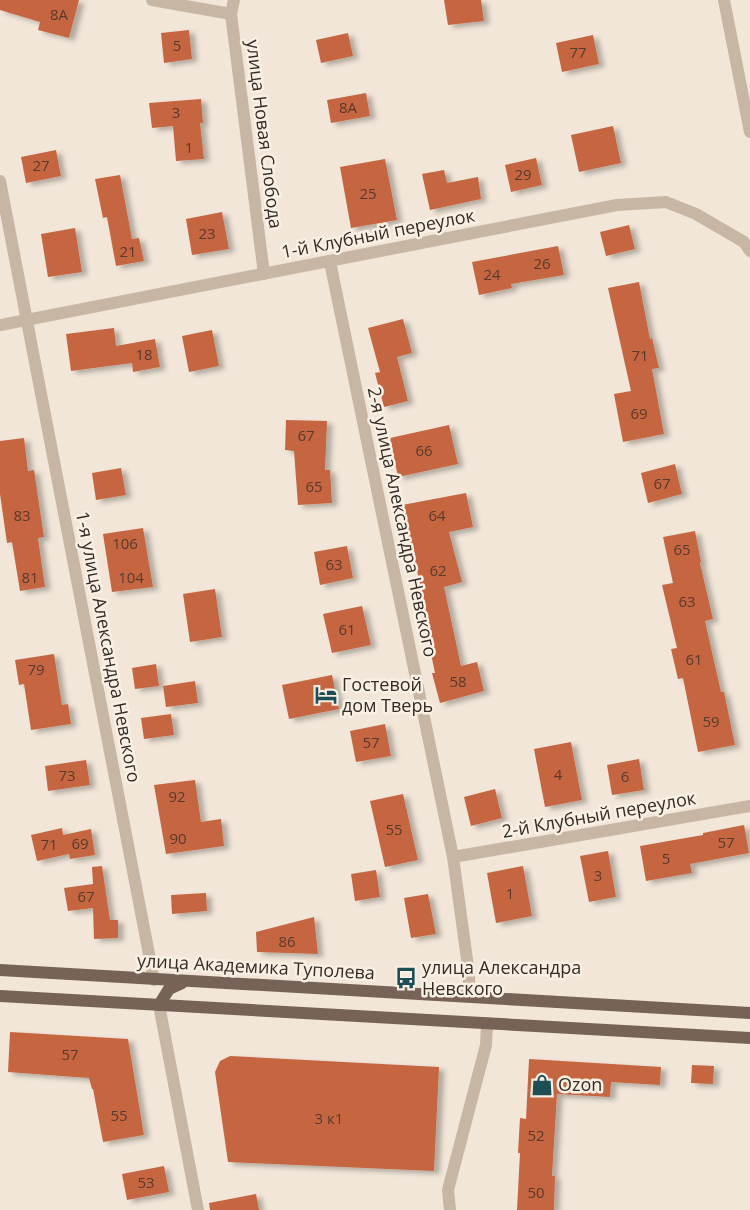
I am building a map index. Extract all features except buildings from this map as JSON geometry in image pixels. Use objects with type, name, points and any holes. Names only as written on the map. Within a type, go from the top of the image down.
[{"type":"main road","name":"улица Академика Туполева","points":[[0,970],[750,1013]]},
{"type":"main road","points":[[159,1005],[169,989],[187,981]]},
{"type":"main road","points":[[0,996],[750,1038]]},
{"type":"street","points":[[152,0],[231,14]]},
{"type":"street","name":"улица Новая Слобода","points":[[234,0],[231,14],[264,274]]},
{"type":"street","points":[[724,0],[750,132]]},
{"type":"street","name":"1-я улица Александра Невского","points":[[0,180],[154,980]]},
{"type":"street","name":"1-й Клубный переулок","points":[[0,325],[617,206],[666,202],[696,214],[744,242],[750,251]]},
{"type":"street","name":"2-я улица Александра Невского","points":[[330,262],[453,857],[469,974],[469,996]]},
{"type":"street","name":"2-й Клубный переулок","points":[[453,857],[750,806]]},
{"type":"street","points":[[159,1005],[198,1210]]},
{"type":"street","points":[[450,1210],[448,1190],[486,1045],[487,1022]]},
{"type":"place","name":"Гостевой дом Тверь","points":[[326,695]]},
{"type":"place","name":"улица Александра Невского","points":[[406,978]]},
{"type":"place","name":"Ozon","points":[[542,1085]]}]
